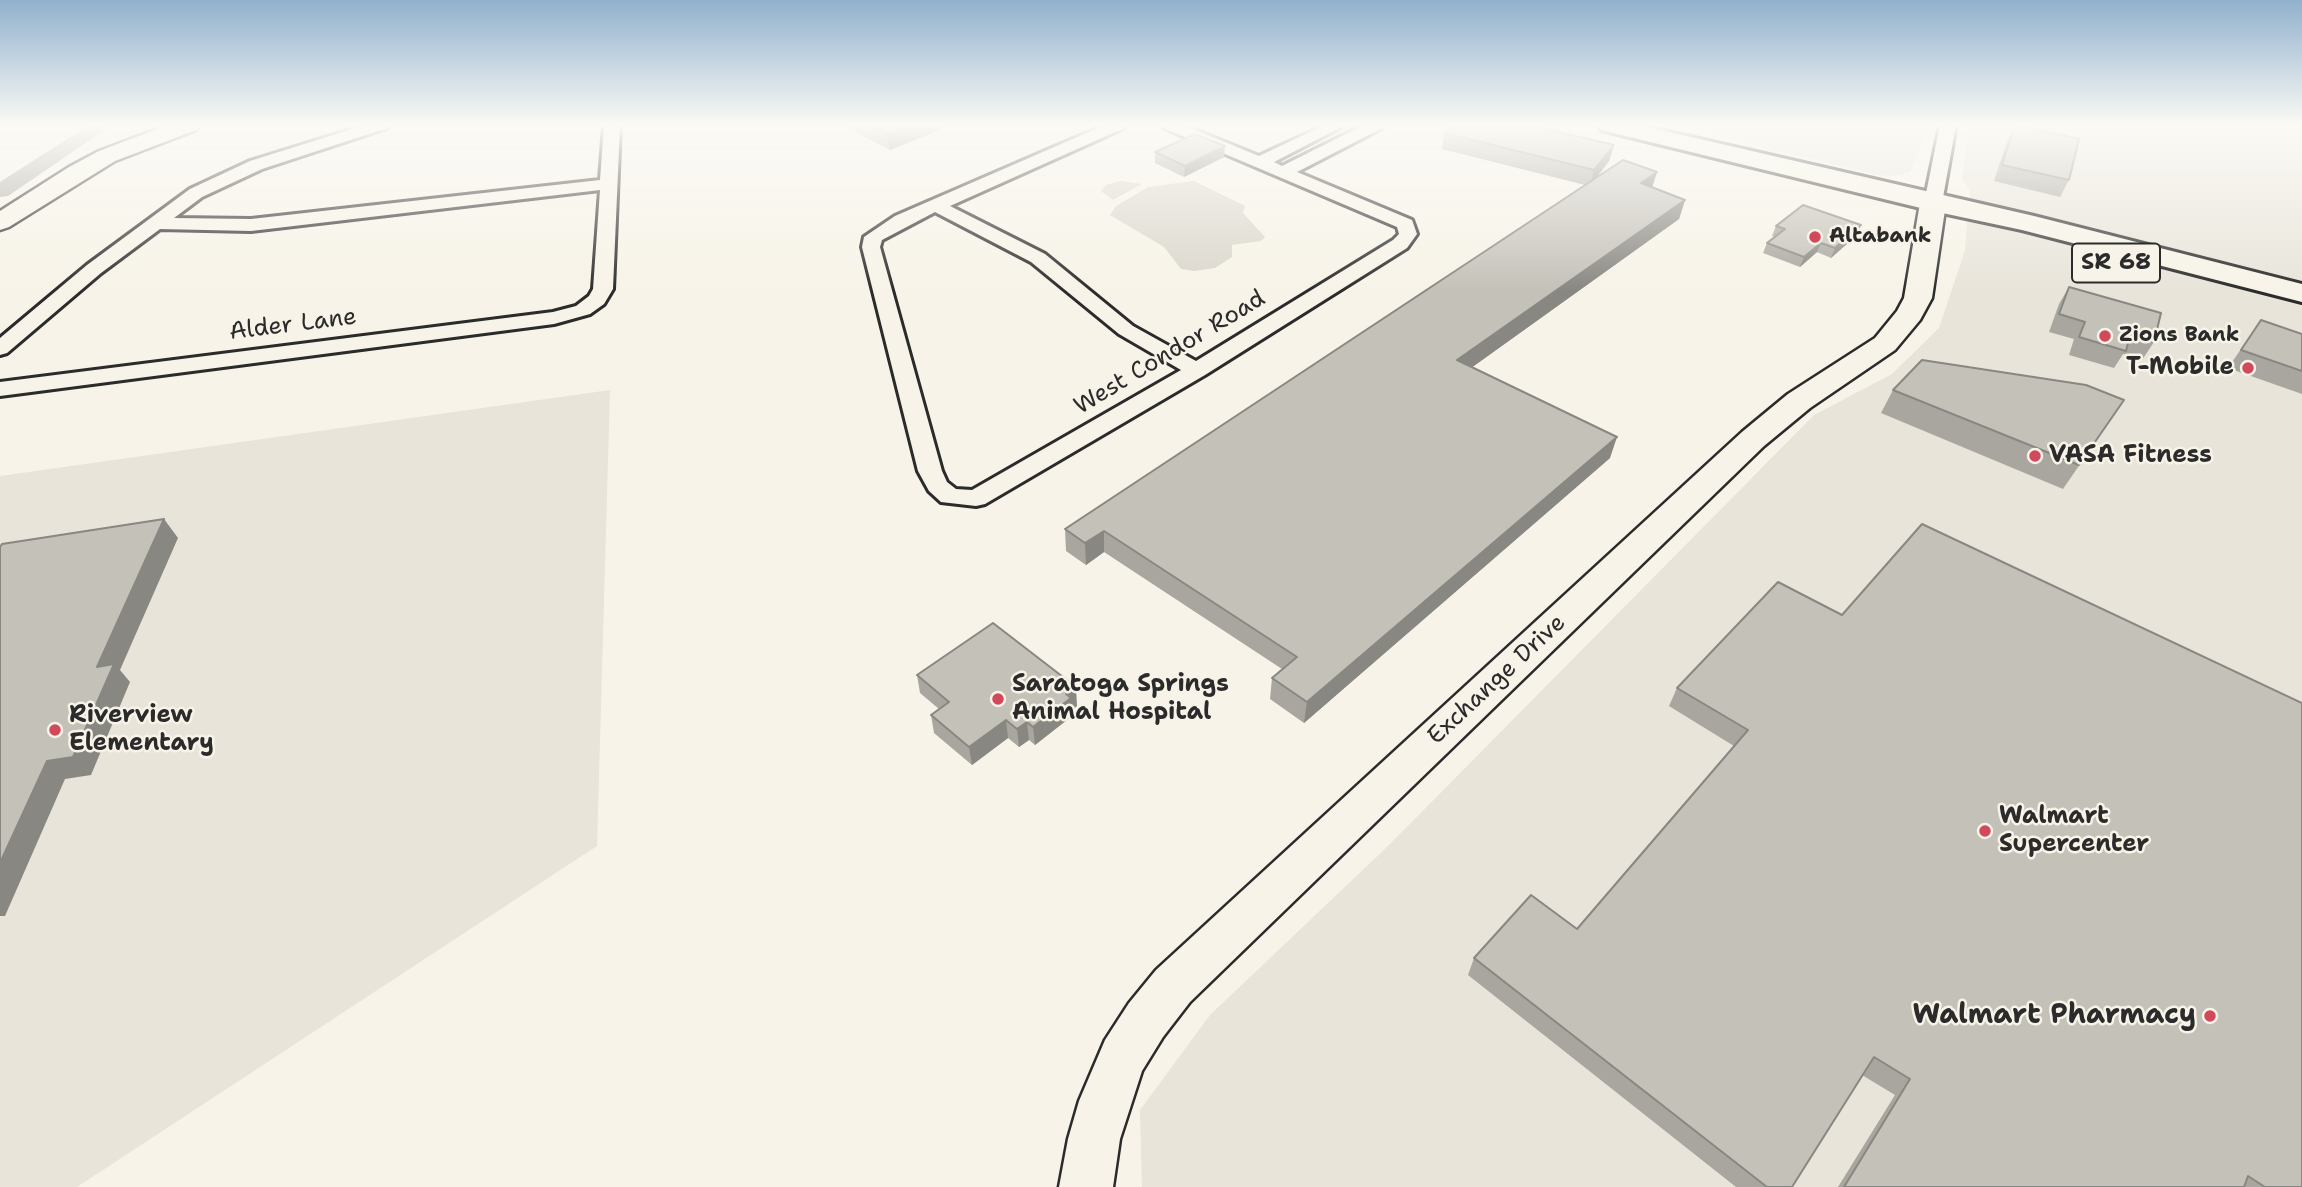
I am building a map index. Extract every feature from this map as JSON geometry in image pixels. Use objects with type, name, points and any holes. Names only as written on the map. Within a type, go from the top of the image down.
[{"type":"main road","name":"SR 68","points":[[1839,180],[2024,222],[2302,293]]},
{"type":"main road","name":"SR 68","points":[[1933,203],[2015,235],[2302,316]]},
{"type":"street","points":[[0,222],[65,180]]},
{"type":"street","points":[[0,349],[64,293],[195,193],[220,180]]},
{"type":"street","points":[[590,306],[602,295],[603,289],[609,180]]},
{"type":"street","points":[[935,205],[991,180]]},
{"type":"street","name":"West Condor Road","points":[[935,205],[902,219],[873,237],[871,247],[930,471],[937,486],[950,496],[976,498],[1197,370],[1392,249],[1408,234],[1405,224],[1304,180]]},
{"type":"street","points":[[1933,203],[1937,180]]},
{"type":"street","points":[[156,223],[251,225],[609,184]]},
{"type":"street","name":"Exchange Drive","points":[[1086,1187],[1094,1139],[1105,1101],[1123,1057],[1146,1020],[1173,986],[1753,439],[1799,401],[1885,344],[1905,322],[1918,298],[1933,203]]},
{"type":"street","points":[[935,205],[1038,258],[1126,330],[1197,370]]},
{"type":"street","name":"Alder Lane","points":[[0,389],[554,318],[574,314],[590,306]]},
{"type":"shaded area","points":[[1963,180],[2302,180],[2302,1187],[1142,1187],[1140,1110],[1210,1015],[1388,846],[1814,415],[1892,374],[1939,328],[1965,250],[1970,190]]},
{"type":"shaded area","points":[[1121,181],[1142,184],[1113,200],[1101,191],[1106,185]]},
{"type":"shaded area","points":[[1194,181],[1245,206],[1243,213],[1265,237],[1261,241],[1232,245],[1232,257],[1215,268],[1194,271],[1181,269],[1164,247],[1110,215],[1116,206],[1148,187]]},
{"type":"shaded area","points":[[610,390],[597,846],[77,1187],[0,1187],[0,476]]},
{"type":"building","points":[[1592,180],[1645,180],[1641,183],[1685,200],[1457,360],[1617,437],[1307,702],[1272,678],[1297,657],[1104,531],[1085,543],[1065,529]]},
{"type":"building","points":[[1803,205],[1861,225],[1835,248],[1821,243],[1804,257],[1767,243],[1785,229],[1776,226]]},
{"type":"building","points":[[2069,287],[2161,313],[2154,342],[2130,335],[2126,351],[2079,337],[2085,322],[2059,314]]},
{"type":"building","points":[[2261,320],[2302,334],[2302,371],[2241,350]]},
{"type":"building","points":[[1922,360],[2086,385],[2124,400],[2079,465],[1893,390]]},
{"type":"building","name":"Riverview Elementary","points":[[164,519],[97,667],[114,664],[73,757],[47,761],[0,863],[0,547],[2,544]]},
{"type":"building","name":"Walmart Supercenter","points":[[1922,524],[2302,703],[2302,1187],[2265,1187],[2248,1176],[2244,1187],[1844,1187],[1910,1079],[1874,1057],[1792,1187],[1767,1187],[1474,958],[1531,895],[1577,929],[1748,730],[1677,688],[1778,582],[1842,615]]},
{"type":"building","name":"Saratoga Springs Animal Hospital","points":[[993,623],[1076,687],[1066,694],[1071,698],[1033,727],[1027,722],[1017,729],[1006,720],[969,747],[931,715],[949,702],[917,675]]},
{"type":"waterway","points":[[0,191],[16,180]]},
{"type":"place","name":"Altabank","points":[[1815,237]]},
{"type":"place","name":"Zions Bank","points":[[2105,336]]},
{"type":"place","name":"T-Mobile","points":[[2248,368]]},
{"type":"place","name":"VASA Fitness","points":[[2035,456]]},
{"type":"place","name":"Saratoga Springs Animal Hospital","points":[[998,699]]},
{"type":"place","name":"Riverview Elementary","points":[[55,730]]},
{"type":"place","name":"Walmart Supercenter","points":[[1985,831]]},
{"type":"place","name":"Walmart Pharmacy","points":[[2210,1016]]}]
